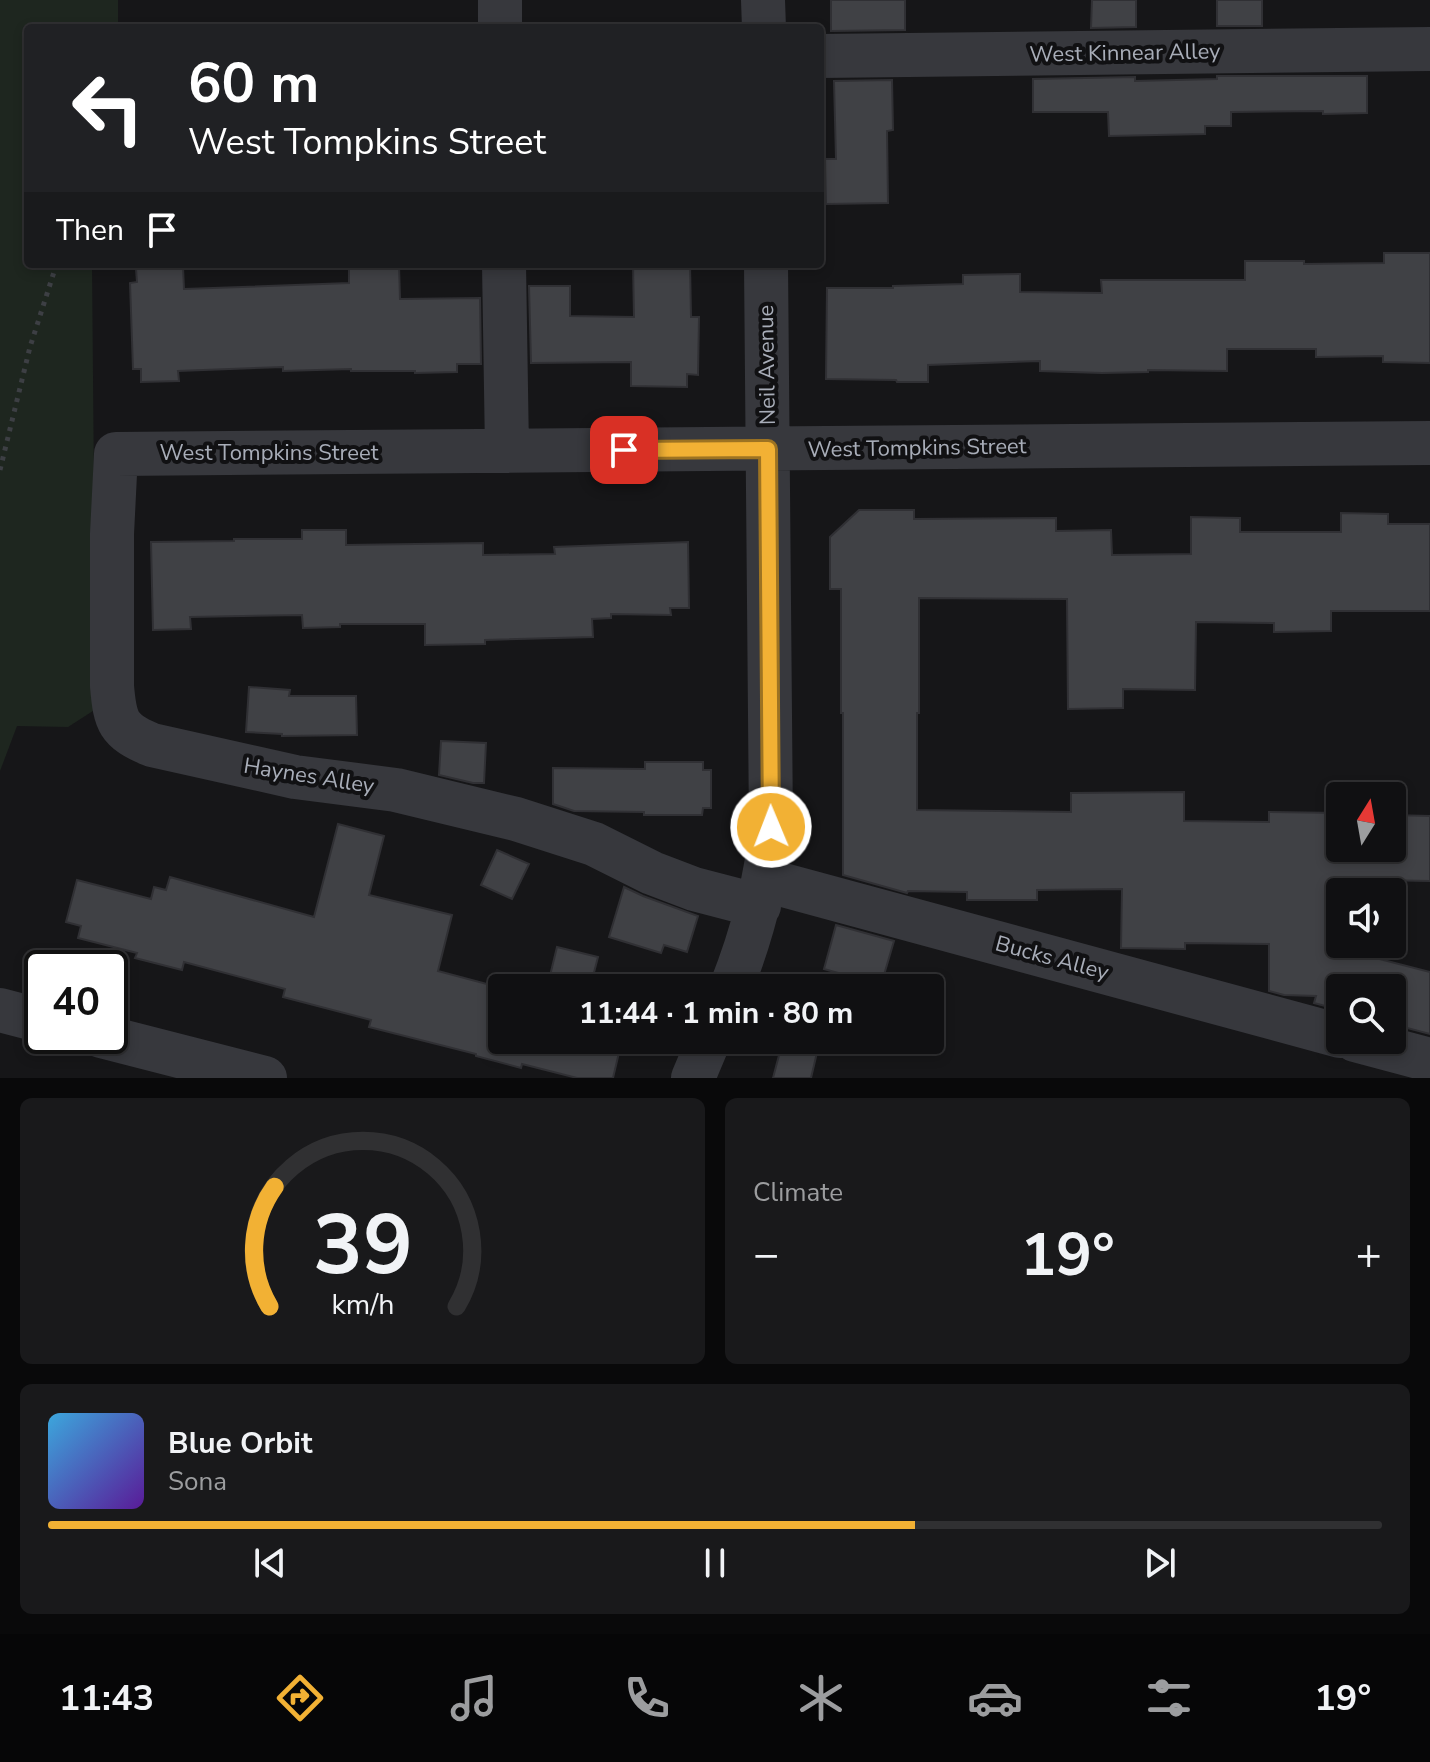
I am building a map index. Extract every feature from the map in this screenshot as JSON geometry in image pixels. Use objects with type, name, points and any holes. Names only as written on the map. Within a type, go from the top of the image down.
[{"type":"street","points":[[500,0],[500,24]]},
{"type":"street","points":[[763,0],[764,24]]},
{"type":"street","name":"West Kinnear Alley","points":[[824,56],[1430,49]]},
{"type":"street","points":[[504,268],[507,451]]},
{"type":"street","name":"Neil Avenue","points":[[736,974],[751,936],[762,893],[771,827],[766,268]]},
{"type":"street","name":"West Tompkins Street","points":[[116,454],[1430,443]]},
{"type":"street","name":"Haynes Alley","points":[[116,454],[112,534],[112,686],[114,710],[121,727],[132,737],[152,745],[281,774],[396,790],[516,819],[594,844],[652,873],[694,889],[762,893]]},
{"type":"street","name":"Bucks Alley","points":[[762,893],[1326,1033]]},
{"type":"street","points":[[0,1010],[24,1016]]},
{"type":"street","points":[[128,1043],[265,1078]]},
{"type":"street","points":[[693,1078],[703,1054]]},
{"type":"street","points":[[1406,1054],[1430,1060]]},
{"type":"path","points":[[0,470],[30,347],[56,268]]},
{"type":"shaded area","points":[[0,0],[118,0],[119,24],[24,24],[24,268],[92,268],[96,709],[68,727],[17,726],[0,771]]},
{"type":"building","points":[[831,0],[905,0],[905,30],[831,31]]},
{"type":"building","points":[[1092,0],[1136,0],[1136,27],[1091,28]]},
{"type":"building","points":[[1217,0],[1262,0],[1262,26],[1217,26]]},
{"type":"building","points":[[1217,76],[1367,76],[1367,113],[1231,112],[1231,126],[1205,126],[1205,134],[1109,136],[1108,112],[1033,112],[1033,79],[1135,77],[1135,81],[1217,79]]},
{"type":"building","points":[[892,80],[893,130],[887,131],[888,203],[826,204],[825,159],[836,159],[834,81]]},
{"type":"building","points":[[1384,253],[1430,253],[1430,363],[1383,362],[1383,356],[1316,357],[1316,349],[1227,349],[1227,371],[1040,371],[1040,361],[928,365],[928,382],[826,379],[827,288],[963,284],[963,275],[1020,274],[1020,292],[1102,293],[1101,280],[1245,280],[1245,261],[1384,263]]},
{"type":"building","points":[[183,268],[184,289],[349,283],[349,268],[399,268],[400,299],[480,298],[481,364],[457,364],[457,372],[415,373],[351,369],[283,371],[283,367],[178,371],[179,381],[141,382],[141,369],[133,369],[130,283],[137,282],[136,269]]},
{"type":"building","points":[[633,268],[690,268],[691,317],[699,317],[698,375],[687,374],[687,387],[631,386],[631,362],[531,363],[529,286],[570,286],[570,316],[634,317]]},
{"type":"building","points":[[859,510],[914,510],[914,519],[1056,518],[1056,531],[1111,530],[1112,555],[1191,554],[1191,517],[1240,518],[1240,532],[1341,532],[1341,513],[1388,514],[1388,524],[1430,524],[1430,611],[1331,611],[1331,631],[1274,632],[1274,623],[1196,622],[1195,690],[1123,689],[1123,708],[1068,709],[1067,599],[919,598],[917,810],[1071,812],[1071,793],[1184,792],[1184,821],[1269,822],[1269,812],[1326,813],[1326,862],[1406,862],[1406,815],[1430,816],[1430,881],[1326,878],[1326,958],[1376,958],[1430,972],[1430,1034],[1406,1028],[1406,974],[1326,974],[1326,1006],[1314,1003],[1316,996],[1269,991],[1269,944],[1185,943],[1185,949],[1121,948],[1122,889],[1037,890],[1037,900],[967,900],[967,892],[907,893],[843,875],[841,589],[830,589],[830,537]]},
{"type":"building","points":[[302,530],[346,530],[346,545],[483,543],[483,555],[555,554],[554,547],[688,542],[689,608],[670,608],[671,615],[611,614],[611,618],[592,619],[593,637],[485,640],[485,644],[425,645],[425,624],[340,624],[340,627],[303,628],[302,615],[190,617],[191,629],[153,630],[151,542],[302,539]]},
{"type":"building","points":[[249,687],[290,690],[289,696],[356,696],[357,735],[282,736],[246,732]]},
{"type":"building","points":[[441,741],[486,743],[484,783],[439,775]]},
{"type":"building","points":[[645,762],[703,762],[703,770],[711,770],[711,808],[703,808],[702,815],[644,815],[644,812],[574,811],[553,804],[553,768],[645,769]]},
{"type":"building","points":[[338,824],[384,836],[369,895],[452,915],[438,971],[488,984],[488,1054],[619,1054],[613,1078],[577,1078],[522,1064],[521,1068],[369,1027],[371,1020],[283,997],[285,989],[184,962],[182,970],[135,958],[137,953],[78,938],[81,926],[66,922],[77,880],[151,899],[154,887],[166,890],[170,877],[314,917]]},
{"type":"building","points":[[497,850],[529,864],[512,899],[481,885]]},
{"type":"building","points":[[624,887],[698,916],[687,952],[664,945],[661,953],[609,937]]},
{"type":"building","points":[[836,925],[894,941],[884,974],[842,974],[824,969]]},
{"type":"building","points":[[557,947],[598,957],[594,974],[550,974]]},
{"type":"building","points":[[779,1054],[817,1054],[811,1078],[773,1078]]},
{"type":"route","points":[[624,450],[768,449],[771,827]]}]
